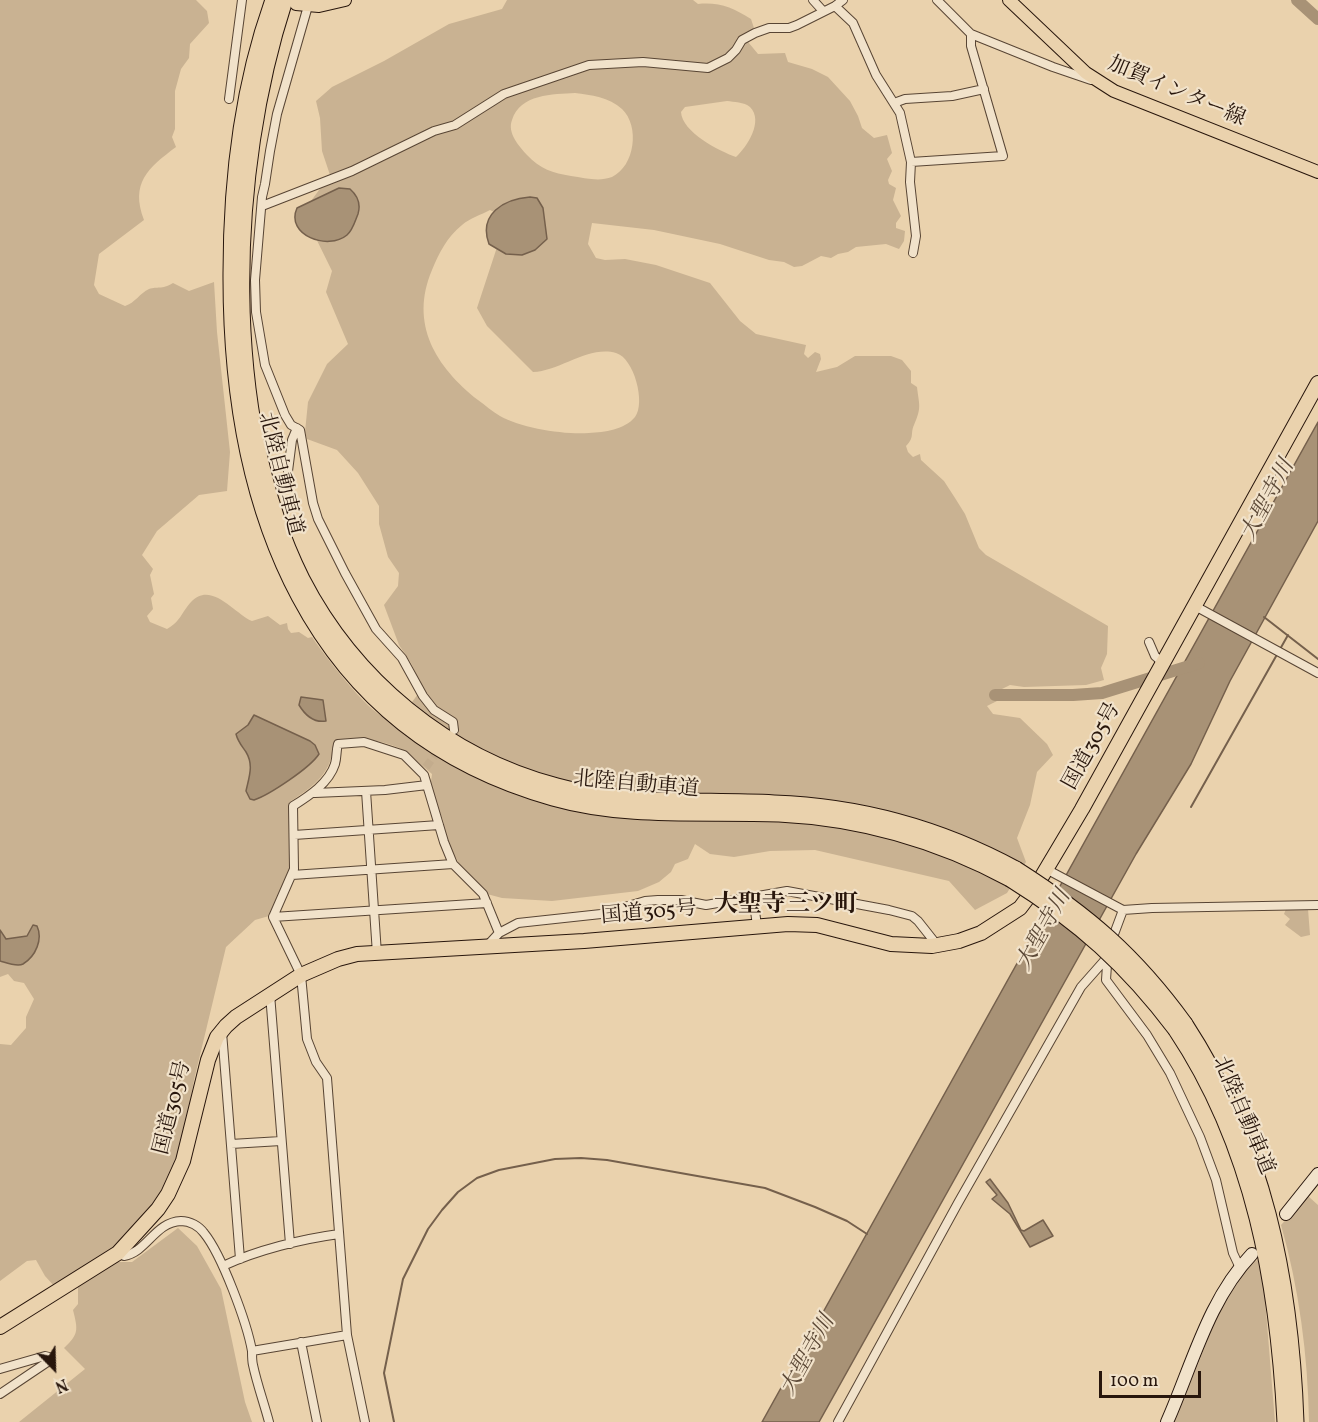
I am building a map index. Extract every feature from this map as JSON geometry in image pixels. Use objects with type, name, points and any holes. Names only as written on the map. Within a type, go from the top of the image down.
[{"type":"highway","name":"北陸自動車道","points":[[271,0],[238,154],[232,223],[232,323],[240,409],[261,505],[280,558],[305,609],[351,672],[390,711],[432,743],[474,768],[554,798],[584,805],[649,812],[777,814],[838,819],[927,841],[1013,874]]},
{"type":"highway","name":"北陸自動車道","points":[[297,3],[262,86],[246,192],[242,289],[249,384],[265,473],[290,552],[315,603],[360,664],[397,701],[439,733],[504,768],[556,786],[615,798],[680,802],[796,804],[870,813],[912,824],[958,840],[1013,874],[1068,903],[1109,936],[1148,976],[1181,1027],[1215,1072],[1252,1156],[1274,1236],[1285,1292],[1296,1422]]},
{"type":"highway","name":"国道305号","points":[[0,1328],[118,1253],[148,1221],[168,1194],[176,1178],[189,1141],[212,1047],[222,1031],[236,1017],[301,975],[346,956],[809,924],[891,944],[937,945],[981,933],[1013,913],[1026,901],[1049,871],[1318,383]]},
{"type":"highway","name":"北陸自動車道","points":[[1181,1027],[1218,1103],[1251,1191],[1273,1292],[1285,1422]]},
{"type":"main road","points":[[297,3],[330,5],[345,0]]},
{"type":"main road","name":"加賀インター線","points":[[1009,0],[1097,82],[1126,96],[1318,172]]},
{"type":"main road","points":[[1286,1214],[1318,1174]]},
{"type":"main road","points":[[1167,1422],[1202,1336],[1220,1299],[1252,1254]]},
{"type":"street","points":[[229,99],[242,0]]},
{"type":"street","points":[[813,0],[823,11]]},
{"type":"street","points":[[937,0],[971,34],[1097,82]]},
{"type":"street","points":[[297,3],[262,197],[255,280],[265,365],[285,415],[291,425],[297,428],[302,435],[313,503],[318,519],[345,573],[376,629],[402,658],[423,696],[434,710],[453,722],[454,730]]},
{"type":"street","points":[[262,206],[377,160],[434,131],[455,125],[504,94],[589,65],[662,63],[708,68],[728,58],[742,40],[754,33],[769,28],[789,28],[839,3],[854,24],[876,75],[900,113],[911,162],[910,182],[916,236],[913,253]]},
{"type":"street","points":[[911,162],[1003,156],[971,46],[971,34]]},
{"type":"street","points":[[894,103],[905,99],[952,96],[984,89]]},
{"type":"street","points":[[288,471],[292,440],[297,428]]},
{"type":"street","points":[[1195,606],[1318,673]]},
{"type":"street","points":[[1149,642],[1161,665]]},
{"type":"street","points":[[364,1422],[347,1335],[327,1082],[307,1039],[301,975],[273,917],[292,875],[293,806],[315,793],[334,767],[339,744],[363,742],[404,755],[424,770],[439,825],[453,864],[483,894],[499,933]]},
{"type":"street","points":[[315,793],[427,785]]},
{"type":"street","points":[[366,791],[377,954]]},
{"type":"street","points":[[294,835],[439,825]]},
{"type":"street","points":[[292,875],[453,864]]},
{"type":"street","points":[[1049,871],[1123,910],[1318,905]]},
{"type":"street","points":[[487,946],[499,933],[518,923],[601,914],[645,901],[681,900],[706,905],[786,891],[912,916],[937,945]]},
{"type":"street","points":[[753,896],[757,926]]},
{"type":"street","points":[[273,917],[487,903]]},
{"type":"street","points":[[838,1422],[952,1213],[1081,987],[1104,961],[1123,910]]},
{"type":"street","points":[[1104,961],[1107,965],[1106,980],[1147,1035],[1170,1073],[1200,1137],[1216,1180],[1233,1253],[1240,1268]]},
{"type":"street","points":[[270,994],[290,1244]]},
{"type":"street","points":[[222,1031],[240,1259]]},
{"type":"street","points":[[231,1143],[281,1141]]},
{"type":"street","points":[[118,1253],[124,1256],[131,1255],[163,1227],[171,1223],[184,1221],[193,1224],[205,1233],[234,1293],[252,1351],[252,1364],[269,1422]]},
{"type":"street","points":[[222,1266],[290,1244],[339,1234]]},
{"type":"street","points":[[252,1351],[347,1335]]},
{"type":"street","points":[[301,1342],[316,1422]]},
{"type":"street","points":[[0,1369],[45,1356],[49,1357],[49,1361],[40,1368],[0,1394]]},
{"type":"shaded area","points":[[0,0],[196,0],[207,11],[209,23],[190,44],[189,58],[181,69],[175,91],[175,129],[172,137],[176,147],[157,162],[144,178],[139,196],[144,220],[99,254],[94,285],[99,294],[125,306],[149,289],[173,283],[189,291],[214,282],[230,452],[227,491],[199,495],[157,531],[142,555],[153,569],[150,575],[154,594],[151,598],[153,609],[147,616],[150,622],[167,629],[178,620],[191,602],[199,596],[207,595],[215,596],[252,621],[268,616],[280,625],[287,623],[291,633],[299,632],[308,638],[312,637],[360,697],[382,716],[389,718],[400,714],[422,687],[411,663],[399,645],[384,605],[398,586],[399,573],[388,557],[379,524],[379,506],[358,473],[337,450],[307,439],[305,432],[308,402],[327,364],[348,344],[326,292],[332,271],[303,212],[330,175],[322,151],[320,118],[316,101],[332,87],[449,24],[502,9],[507,0],[693,0],[698,4],[726,7],[751,19],[754,28],[744,37],[758,54],[785,53],[788,62],[812,69],[828,77],[850,101],[862,128],[874,138],[887,135],[892,153],[887,159],[892,171],[888,180],[889,184],[896,188],[893,200],[901,216],[896,223],[896,228],[905,231],[904,241],[899,249],[886,244],[856,247],[831,258],[821,256],[802,266],[794,267],[784,262],[769,260],[720,244],[654,230],[592,223],[588,244],[596,258],[625,259],[656,265],[710,283],[740,321],[756,334],[806,345],[804,354],[808,358],[815,352],[820,354],[821,359],[816,372],[837,367],[855,356],[891,356],[902,360],[911,371],[911,383],[917,387],[919,402],[911,438],[906,446],[908,452],[913,457],[920,454],[921,460],[944,481],[965,514],[979,548],[986,555],[1108,626],[1107,654],[1101,668],[1104,680],[1086,685],[1024,687],[1010,685],[998,691],[997,701],[987,706],[993,714],[1020,718],[1047,744],[1053,755],[1037,772],[1030,805],[1017,838],[1026,862],[1007,893],[975,910],[949,881],[815,850],[770,851],[734,857],[710,854],[695,844],[688,859],[675,864],[671,872],[659,882],[638,891],[552,901],[502,898],[487,894],[460,865],[446,840],[443,820],[430,789],[432,774],[403,750],[388,744],[360,739],[335,741],[330,761],[321,777],[289,805],[292,841],[289,874],[269,916],[255,920],[226,947],[194,1080],[182,1147],[165,1191],[113,1249],[55,1287],[45,1276],[36,1260],[27,1261],[0,1281],[0,1044],[11,1045],[26,1028],[26,1017],[34,999],[24,983],[14,981],[8,974],[0,977]],"holes":[[[575,93],[587,95],[606,99],[622,109],[628,116],[633,135],[630,155],[620,172],[612,177],[592,179],[547,170],[532,160],[515,139],[511,130],[512,120],[522,105],[548,95]],[[727,101],[748,105],[755,119],[755,126],[749,140],[736,157],[702,140],[688,127],[681,112],[685,107]],[[490,210],[498,214],[500,238],[477,308],[487,326],[533,372],[543,371],[595,352],[616,353],[628,363],[639,392],[638,410],[631,421],[620,428],[595,433],[556,432],[519,424],[500,416],[478,400],[463,387],[439,359],[425,326],[426,290],[432,270],[448,240],[472,218]]]},
{"type":"shaded area","points":[[1286,909],[1308,909],[1310,935],[1301,937],[1285,925],[1290,919],[1284,914]]},
{"type":"shaded area","points":[[1308,1196],[1318,1205],[1318,1422],[1309,1422],[1307,1372],[1301,1322],[1293,1273],[1281,1225]]},
{"type":"shaded area","points":[[178,1228],[197,1246],[221,1289],[245,1402],[252,1422],[19,1422],[85,1369],[64,1348],[76,1331],[73,1310],[78,1304],[78,1285],[117,1262],[132,1262]]},
{"type":"shaded area","points":[[1259,1259],[1265,1299],[1275,1422],[1174,1422],[1229,1291],[1248,1267]]},
{"type":"water","points":[[339,188],[350,189],[357,197],[359,210],[354,225],[347,235],[339,240],[320,241],[310,238],[297,226],[295,218],[297,208]]},
{"type":"water","points":[[537,198],[543,208],[547,239],[535,250],[522,255],[506,254],[489,244],[487,224],[490,216],[511,201]]},
{"type":"water","name":"大聖寺川","points":[[1318,422],[1318,521],[1230,681],[1191,764],[1136,854],[819,1422],[762,1422]]},
{"type":"water","points":[[301,697],[323,700],[326,721],[318,721],[307,715],[299,705]]},
{"type":"water","points":[[254,715],[310,741],[315,745],[319,754],[289,780],[254,800],[250,799],[246,791],[250,762],[236,734],[248,725]]},
{"type":"water","points":[[33,925],[37,926],[39,931],[39,942],[32,957],[21,965],[0,961],[0,930],[6,939],[27,936]]},
{"type":"water","points":[[990,1179],[1008,1203],[1021,1230],[1024,1231],[1043,1220],[1053,1236],[1030,1247],[1010,1214],[992,1199],[997,1195],[986,1182]]},
{"type":"waterway","points":[[1297,0],[1318,19]]},
{"type":"waterway","points":[[1264,617],[1318,659]]},
{"type":"waterway","points":[[1191,807],[1288,635]]},
{"type":"waterway","points":[[995,695],[1102,693],[1199,663]]},
{"type":"waterway","points":[[394,1422],[384,1373],[403,1279],[428,1229],[458,1192],[477,1178],[499,1170],[555,1159],[607,1160],[765,1188],[847,1221],[867,1234]]},
{"type":"tunnel","points":[[426,767],[442,746]]},
{"type":"district","name":"大聖寺三ツ町","points":[[786,907]]}]
